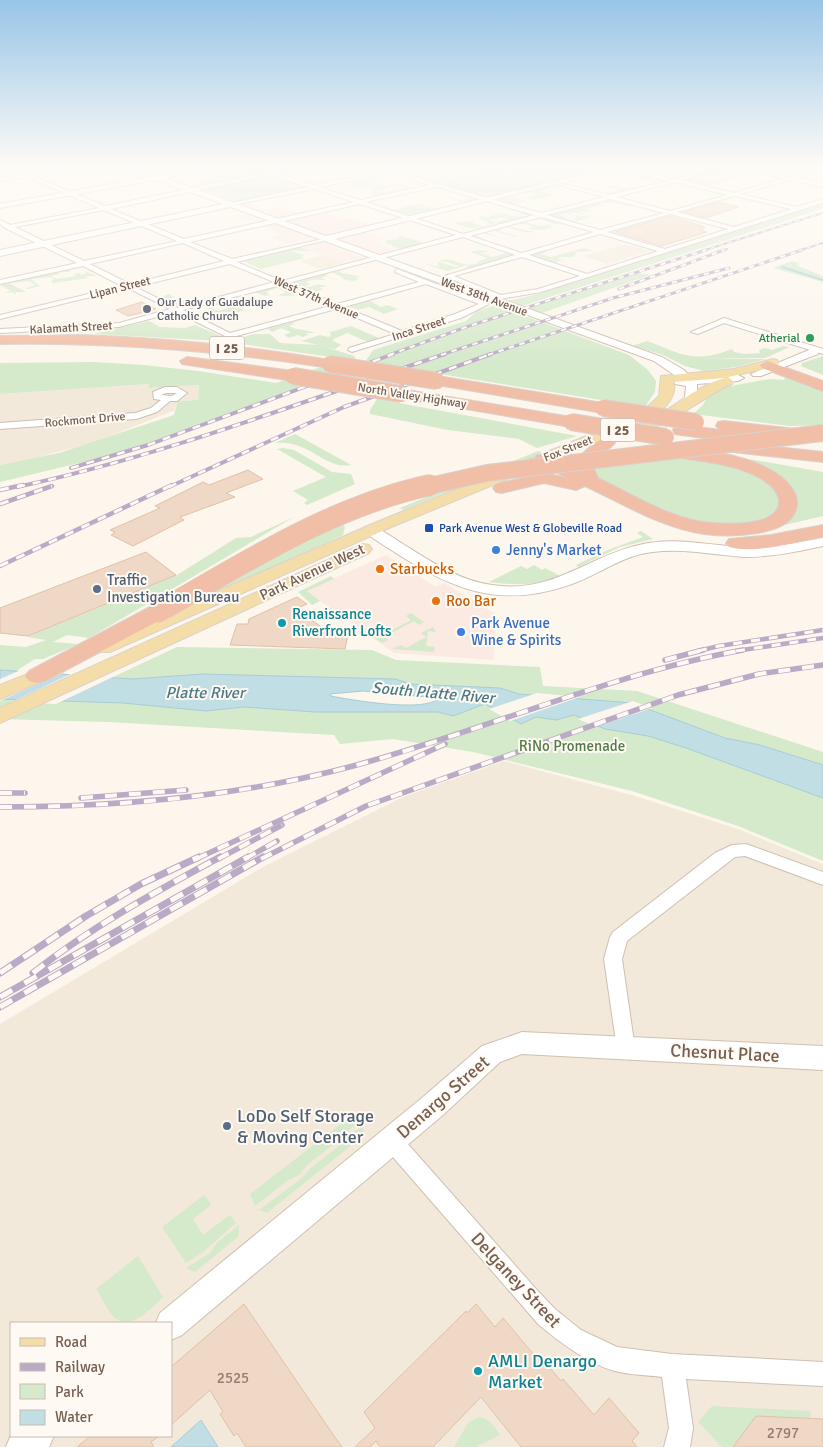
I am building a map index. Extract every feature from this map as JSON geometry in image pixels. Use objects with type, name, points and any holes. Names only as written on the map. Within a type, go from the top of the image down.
[{"type":"highway","name":"North Valley Highway","points":[[0,340],[65,338],[174,342],[253,351],[603,408],[696,422],[823,437]]},
{"type":"highway","points":[[0,348],[80,347],[209,355],[420,387],[586,415],[673,434],[823,447]]},
{"type":"highway","name":"North Valley Highway","points":[[173,360],[352,386],[369,394],[395,396],[570,422],[673,434],[724,446],[823,457]]},
{"type":"highway","points":[[771,367],[823,386]]},
{"type":"highway","points":[[771,367],[796,376]]},
{"type":"highway","points":[[771,367],[823,380]]},
{"type":"highway","points":[[395,396],[729,461],[758,470],[781,485],[788,497],[789,504],[782,514],[769,523],[729,530],[681,523],[544,464]]},
{"type":"highway","points":[[776,431],[823,428]]},
{"type":"highway","points":[[37,676],[102,642],[175,619],[298,532],[352,508],[404,491],[487,473],[823,433]]},
{"type":"highway","points":[[606,443],[584,462],[583,468],[591,478],[638,504]]},
{"type":"highway","points":[[724,446],[823,468]]},
{"type":"highway","points":[[544,464],[583,488],[659,524],[700,538],[735,543],[771,541],[823,531]]},
{"type":"highway","points":[[502,488],[544,478],[562,481],[583,488]]},
{"type":"highway","points":[[659,524],[692,534],[739,538],[758,537],[823,522]]},
{"type":"main road","points":[[44,244],[86,236]]},
{"type":"main road","name":"West 38th Avenue","points":[[401,269],[612,344],[653,363],[667,380]]},
{"type":"main road","points":[[738,378],[814,352],[820,348]]},
{"type":"main road","points":[[669,365],[711,376]]},
{"type":"main road","points":[[667,380],[688,379],[771,367]]},
{"type":"main road","name":"Fox Street","points":[[544,464],[654,424],[683,407],[707,388],[738,378]]},
{"type":"main road","name":"Fox Street","points":[[544,464],[645,417],[664,400],[667,380]]},
{"type":"main road","name":"Park Avenue West","points":[[377,535],[502,488],[544,464]]},
{"type":"main road","name":"Park Avenue West","points":[[0,693],[544,464]]},
{"type":"main road","name":"Park Avenue West","points":[[0,716],[175,619]]},
{"type":"street","points":[[27,236],[232,336],[426,282]]},
{"type":"street","name":"West 37th Avenue","points":[[171,236],[402,334]]},
{"type":"street","points":[[0,282],[209,236]]},
{"type":"street","name":"West 38th Avenue","points":[[316,236],[377,258],[426,282],[485,304]]},
{"type":"street","name":"Lipan Street","points":[[0,317],[339,236]]},
{"type":"street","points":[[463,236],[588,276]]},
{"type":"street","name":"Kalamath Street","points":[[0,331],[114,326],[463,236]]},
{"type":"street","points":[[587,236],[447,276],[500,297],[539,291],[714,236]]},
{"type":"street","points":[[612,236],[665,251]]},
{"type":"street","points":[[0,254],[44,244]]},
{"type":"street","name":"Inca Street","points":[[352,350],[458,316],[485,304]]},
{"type":"street","points":[[0,308],[34,330]]},
{"type":"street","points":[[695,332],[724,320],[820,348]]},
{"type":"street","name":"West 38th Avenue","points":[[612,344],[669,365],[688,379]]},
{"type":"street","points":[[683,407],[691,398],[692,386],[688,379],[738,378]]},
{"type":"street","name":"Rockmont Drive","points":[[0,426],[136,416],[154,410],[166,400]]},
{"type":"street","points":[[377,535],[453,580],[482,589],[510,592],[549,588],[620,555],[647,548],[689,546],[752,552],[783,550],[823,542]]},
{"type":"street","points":[[626,1049],[613,959],[619,937],[721,857],[732,851],[746,850],[823,879]]},
{"type":"street","name":"Denargo Street","points":[[172,1323],[392,1141],[491,1054],[522,1043],[626,1049]]},
{"type":"street","name":"Chesnut Place","points":[[626,1049],[823,1058]]},
{"type":"street","name":"Delganey Street","points":[[392,1141],[528,1297],[573,1338],[615,1359],[672,1366],[823,1374]]},
{"type":"street","points":[[672,1366],[681,1428],[677,1447]]},
{"type":"street","points":[[23,1447],[36,1437]]},
{"type":"shaded area","points":[[276,236],[324,236],[287,244],[270,237]]},
{"type":"shaded area","points":[[327,236],[375,236],[385,239],[373,242],[395,250],[379,254]]},
{"type":"shaded area","points":[[322,242],[364,258],[343,263],[300,247]]},
{"type":"shaded area","points":[[626,244],[651,251],[607,264],[582,256]]},
{"type":"shaded area","points":[[323,255],[344,263],[320,269],[300,261]]},
{"type":"shaded area","points":[[150,384],[150,388],[199,385],[198,400],[178,401],[175,410],[95,442],[0,465],[0,394]]},
{"type":"shaded area","points":[[386,555],[436,587],[444,583],[497,615],[493,660],[394,653],[306,591]]},
{"type":"shaded area","points":[[504,761],[635,796],[738,829],[823,864],[823,1447],[0,1447],[0,1024],[261,868],[403,797]]},
{"type":"green space","points":[[401,236],[422,242],[419,244],[434,241],[392,251],[400,249],[387,244],[386,240],[400,239],[397,237]]},
{"type":"green space","points":[[471,236],[474,236],[493,243]]},
{"type":"green space","points":[[723,236],[740,236],[522,306],[507,301],[534,295]]},
{"type":"green space","points":[[300,246],[304,246],[299,247],[310,251],[290,251],[304,255],[300,257],[305,258],[261,269],[240,260]]},
{"type":"green space","points":[[584,248],[595,251],[574,252],[577,254],[573,256],[575,257],[560,257],[557,259],[563,260],[554,263],[529,255],[544,250],[548,251],[541,254],[551,257]]},
{"type":"green space","points":[[489,251],[481,253],[493,257],[506,253],[513,255],[468,268],[465,267],[469,266],[467,265],[447,271],[425,264],[441,267],[436,261],[456,267],[459,266],[439,260],[445,259],[462,264],[479,263],[476,262],[487,258],[470,252]]},
{"type":"green space","points":[[792,261],[799,263],[798,266],[823,276],[823,282],[773,268]]},
{"type":"green space","points":[[351,266],[340,270],[340,272],[360,277],[356,278],[359,279],[353,281],[341,279],[344,278],[331,272],[327,276],[344,283],[326,276],[321,278],[326,280],[305,282],[310,284],[305,286],[309,287],[319,284],[328,287],[319,287],[323,289],[315,292],[291,282]]},
{"type":"green space","points":[[77,267],[79,268],[70,270],[70,272],[59,272],[60,274],[51,276],[57,279],[76,276],[74,274],[79,273],[82,275],[87,273],[83,270],[96,276],[85,276],[88,278],[53,283],[51,281],[55,279],[50,277],[31,279],[42,288],[39,286],[26,288],[36,285],[29,281],[9,283],[26,292],[15,292],[16,295],[12,292],[5,293],[11,291],[0,285]]},
{"type":"green space","points":[[637,273],[650,275],[542,313],[527,308]]},
{"type":"green space","points":[[276,286],[283,286],[304,295],[282,296],[279,295],[286,292],[277,288],[266,292],[270,295],[264,296],[255,292],[227,299]]},
{"type":"green space","points":[[169,294],[174,299],[182,301],[230,294],[181,307],[161,297]]},
{"type":"green space","points":[[225,299],[230,301],[210,307],[218,311],[240,305],[242,306],[239,308],[245,310],[229,315],[225,313],[214,318],[202,312],[210,310],[204,306],[186,309]]},
{"type":"green space","points":[[368,300],[381,307],[387,305],[398,309],[384,314],[369,307],[358,310],[348,306]]},
{"type":"green space","points":[[496,305],[629,355],[648,370],[656,381],[655,392],[645,407],[365,362],[373,350],[466,321],[477,311]]},
{"type":"green space","points":[[333,310],[292,323],[294,324],[289,326],[315,333],[305,333],[309,335],[302,337],[298,335],[289,338],[284,335],[291,332],[281,328],[272,332],[267,329]]},
{"type":"green space","points":[[149,321],[160,327],[185,328],[195,325],[225,338],[270,334],[280,343],[320,345],[354,356],[357,361],[365,362],[148,443],[104,457],[0,482],[0,465],[59,453],[174,415],[178,401],[198,400],[199,385],[149,388],[149,384],[0,394],[0,363],[94,362],[144,365],[276,383],[344,359],[221,341],[94,334]]},
{"type":"green space","points":[[351,326],[379,338],[368,342],[347,333],[332,340],[341,345],[335,349],[301,341],[320,335],[328,337],[331,336],[330,332]]},
{"type":"green space","points":[[647,341],[677,353],[696,356],[718,354],[732,349],[734,352],[745,354],[760,353],[759,350],[765,348],[772,350],[783,346],[790,347],[765,358],[695,359],[766,359],[736,367],[704,371],[685,366],[661,354],[632,346]]},
{"type":"green space","points":[[823,356],[823,375],[801,366],[802,363]]},
{"type":"green space","points":[[785,377],[823,388],[823,425],[790,426],[693,414],[703,405],[708,396],[725,387],[770,379],[784,380]]},
{"type":"green space","points":[[377,399],[577,436],[537,448],[519,439],[448,430],[370,414],[370,410]]},
{"type":"green space","points":[[295,434],[351,465],[333,463],[298,445],[275,443]]},
{"type":"green space","points":[[277,449],[294,450],[332,472],[351,474],[355,484],[307,505],[304,503],[308,500],[293,491],[326,477]]},
{"type":"green space","points":[[538,451],[542,453],[403,510],[400,508]]},
{"type":"green space","points":[[703,451],[823,472],[823,516],[763,530],[779,524],[788,486]]},
{"type":"green space","points":[[678,454],[747,469],[777,488],[782,503],[774,514],[749,524],[707,525],[667,514],[602,481],[593,475],[587,465]]},
{"type":"green space","points":[[294,517],[89,638],[67,635],[53,642],[79,644],[43,659],[35,659],[16,671],[0,670],[0,645],[26,647],[46,640],[27,637],[177,575],[236,538],[251,537]]},
{"type":"green space","points":[[342,524],[345,527],[343,535],[142,627],[282,547]]},
{"type":"green space","points":[[641,531],[653,539],[620,547],[578,567],[576,565],[608,550],[643,537],[637,533]]},
{"type":"green space","points":[[534,565],[542,570],[545,568],[560,576],[543,582],[525,584],[489,582],[521,566],[527,569]]},
{"type":"green space","points":[[331,576],[334,579],[307,591],[320,601],[312,605],[298,592]]},
{"type":"green space","points":[[411,613],[424,622],[419,625],[414,621],[384,637],[388,640],[382,643],[370,635],[376,632],[381,636],[411,620],[406,616]]},
{"type":"green space","points":[[433,627],[436,632],[428,631],[426,646],[435,647],[434,652],[392,649],[401,645],[406,648],[426,637],[421,633]]},
{"type":"green space","points":[[177,647],[372,650],[396,660],[540,667],[543,686],[637,691],[823,752],[823,765],[760,745],[725,738],[632,703],[518,694],[500,688],[411,684],[395,679],[203,674],[133,679],[113,677]]},
{"type":"green space","name":"RiNo Promenade","points":[[0,699],[123,703],[206,711],[244,707],[315,712],[438,712],[453,716],[485,704],[521,724],[536,717],[556,720],[574,715],[605,729],[648,736],[686,748],[823,798],[823,861],[738,826],[632,791],[473,752],[393,739],[340,744],[334,735],[108,722],[0,719]]},
{"type":"green space","points":[[351,1116],[359,1123],[344,1133],[335,1143],[307,1165],[300,1174],[287,1181],[255,1206],[250,1194]]},
{"type":"green space","points":[[363,1126],[364,1135],[267,1213],[259,1210],[302,1178],[311,1168],[340,1145],[348,1135]]},
{"type":"green space","points":[[204,1195],[211,1205],[193,1219],[203,1235],[230,1215],[236,1223],[203,1252],[186,1263],[162,1227]]},
{"type":"green space","points":[[239,1225],[239,1236],[195,1272],[186,1268],[210,1253],[218,1242]]},
{"type":"green space","points":[[138,1256],[163,1297],[142,1316],[129,1322],[122,1322],[113,1316],[96,1289]]},
{"type":"green space","points":[[712,1406],[810,1411],[811,1418],[756,1417],[733,1447],[722,1447],[698,1422]]},
{"type":"green space","points":[[479,1417],[489,1421],[500,1435],[476,1447],[454,1447],[468,1423]]},
{"type":"water","name":"Platte River","points":[[0,670],[133,679],[203,674],[395,679],[411,684],[500,688],[519,694],[632,703],[725,738],[760,745],[823,765],[823,798],[686,748],[648,736],[605,729],[574,715],[556,720],[536,717],[521,724],[485,704],[453,716],[438,712],[315,712],[244,707],[206,711],[123,703],[0,699]],"holes":[[[363,691],[439,698],[419,705],[404,705],[354,700],[331,696],[330,694]]]},
{"type":"water","points":[[201,1420],[218,1447],[171,1447]]},
{"type":"pier","points":[[23,669],[65,672],[0,701],[0,679]]},
{"type":"pier","points":[[75,672],[117,675],[56,704],[11,702]]},
{"type":"pier","points":[[537,693],[580,697],[510,721],[489,709]]},
{"type":"pier","points":[[633,701],[652,708],[596,727],[578,719]]},
{"type":"building","points":[[627,236],[696,236],[662,246]]},
{"type":"building","name":"Our Lady of Guadalupe Catholic Church","points":[[142,302],[156,309],[128,316],[116,310]]},
{"type":"building","points":[[248,470],[263,479],[226,493],[235,497],[180,517],[184,520],[133,546],[111,535],[115,532],[110,530],[160,508],[155,506],[203,482],[209,485]]},
{"type":"building","name":"Traffic Investigation Bureau","points":[[146,552],[176,575],[28,636],[0,633],[0,608]]},
{"type":"building","name":"Renaissance Riverfront Lofts","points":[[297,597],[307,604],[296,609],[330,633],[348,635],[345,649],[230,645],[237,624],[248,624],[249,619]]},
{"type":"building","points":[[244,1304],[342,1447],[246,1447],[237,1433],[234,1436],[220,1414],[223,1412],[210,1390],[172,1424],[172,1366]]},
{"type":"building","name":"AMLI Denargo Market","points":[[476,1304],[495,1327],[503,1318],[541,1363],[544,1361],[561,1381],[563,1379],[594,1415],[609,1398],[639,1433],[632,1441],[637,1447],[521,1447],[481,1397],[433,1447],[380,1447],[376,1441],[370,1447],[355,1447],[375,1428],[364,1412],[466,1311],[467,1313]]},
{"type":"building","points":[[756,1416],[823,1419],[823,1447],[733,1447]]},
{"type":"building","points":[[89,1437],[158,1437],[151,1442],[154,1447],[77,1447]]},
{"type":"waterway","points":[[782,267],[823,280]]},
{"type":"railway","points":[[702,251],[751,236]]},
{"type":"railway","points":[[798,251],[823,243]]},
{"type":"railway","points":[[389,355],[469,326],[706,250]]},
{"type":"railway","points":[[619,289],[724,250]]},
{"type":"railway","points":[[488,355],[802,250]]},
{"type":"railway","points":[[441,355],[613,298],[729,268]]},
{"type":"railway","points":[[71,468],[148,445],[393,354]]},
{"type":"railway","points":[[17,487],[126,460],[179,444],[445,354]]},
{"type":"railway","points":[[169,487],[344,407],[491,354]]},
{"type":"railway","points":[[0,490],[23,485]]},
{"type":"railway","points":[[0,566],[172,485]]},
{"type":"railway","points":[[0,504],[52,486]]},
{"type":"railway","points":[[698,651],[823,630]]},
{"type":"railway","points":[[736,651],[823,638]]},
{"type":"railway","points":[[665,660],[703,650]]},
{"type":"railway","points":[[0,807],[89,805],[178,798],[222,793],[310,777],[402,752],[644,673],[693,660],[743,650]]},
{"type":"railway","points":[[261,859],[366,806],[678,695],[759,674],[823,665]]},
{"type":"railway","points":[[196,859],[445,744]]},
{"type":"railway","points":[[81,798],[186,790]]},
{"type":"railway","points":[[0,793],[25,793]]},
{"type":"railway","points":[[218,859],[282,825]]},
{"type":"railway","points":[[245,859],[277,841]]},
{"type":"railway","points":[[0,973],[86,916],[141,884],[199,857]]},
{"type":"railway","points":[[33,973],[101,925],[220,857]]},
{"type":"railway","points":[[0,997],[248,857]]},
{"type":"railway","points":[[0,1007],[263,857]]},
{"type":"place","name":"Our Lady of Guadalupe Catholic Church","points":[[147,309]]},
{"type":"place","name":"Atherial","points":[[810,338]]},
{"type":"place","name":"Park Avenue West & Globeville Road","points":[[429,528]]},
{"type":"place","name":"Jenny's Market","points":[[496,550]]},
{"type":"place","name":"Starbucks","points":[[380,569]]},
{"type":"place","name":"Traffic Investigation Bureau","points":[[97,589]]},
{"type":"place","name":"Roo Bar","points":[[436,601]]},
{"type":"place","name":"Renaissance Riverfront Lofts","points":[[282,623]]},
{"type":"place","name":"Park Avenue Wine & Spirits","points":[[461,632]]},
{"type":"place","name":"LoDo Self Storage & Moving Center","points":[[227,1126]]},
{"type":"place","name":"AMLI Denargo Market","points":[[478,1371]]},
{"type":"water label","name":"South Platte River","points":[[433,693]]}]
